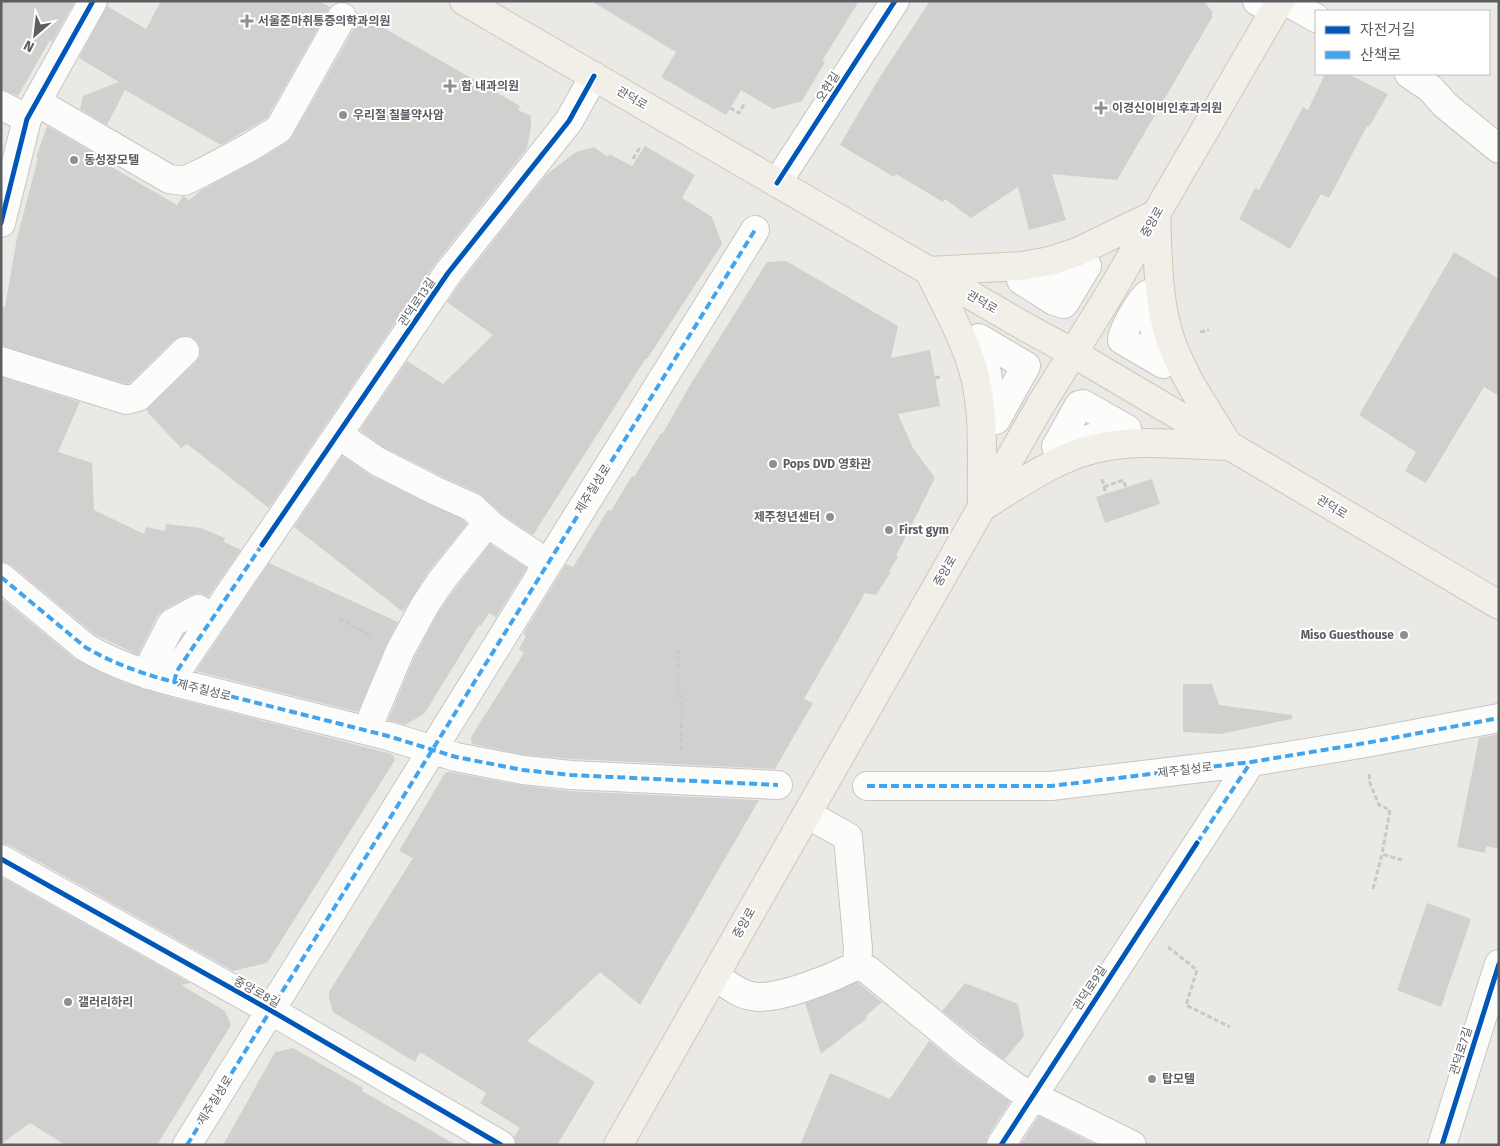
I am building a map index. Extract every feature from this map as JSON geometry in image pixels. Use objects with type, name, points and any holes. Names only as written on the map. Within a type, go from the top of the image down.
[{"type":"main road","name":"관덕로","points":[[464,1],[1073,353],[1499,605]]},
{"type":"main road","name":"중앙로","points":[[618,1145],[982,507],[1156,214],[1274,4]]},
{"type":"main road","points":[[1156,214],[1160,298],[1167,329],[1176,353],[1192,385],[1229,446],[1155,444],[1121,445],[1094,449],[1069,457],[982,507],[980,404],[975,376],[967,351],[929,271],[1022,266],[1050,261],[1077,252],[1156,214]]},
{"type":"street","points":[[1,224],[32,111],[93,1]]},
{"type":"street","name":"오현길","points":[[777,183],[894,1]]},
{"type":"street","points":[[1274,4],[1315,18]]},
{"type":"street","points":[[1,105],[32,111],[170,179],[184,181],[242,151],[279,129],[342,17]]},
{"type":"street","points":[[1411,75],[1431,88],[1445,105],[1499,148]]},
{"type":"street","name":"관덕로13길","points":[[174,682],[177,671],[212,618],[339,435],[448,273],[569,122],[594,76]]},
{"type":"street","name":"제주칠성로","points":[[187,1145],[755,230]]},
{"type":"street","points":[[1,361],[126,400],[138,397],[185,351]]},
{"type":"street","points":[[339,435],[377,461],[472,507],[488,522],[547,563]]},
{"type":"street","points":[[369,731],[373,715],[400,651],[425,606],[441,581],[488,522]]},
{"type":"street","name":"제주칠성로","points":[[1,578],[85,647],[148,675],[174,682],[369,731],[456,757],[523,770],[571,775],[778,785]]},
{"type":"street","points":[[148,675],[153,660],[172,623],[198,609],[212,618]]},
{"type":"street","name":"제주칠성로","points":[[867,786],[1051,786],[1250,762],[1499,718]]},
{"type":"street","name":"관덕로9길","points":[[1001,1145],[1250,762]]},
{"type":"street","points":[[806,814],[848,837],[858,949],[857,965]]},
{"type":"street","name":"중앙로8길","points":[[1,860],[270,1010],[501,1145]]},
{"type":"street","name":"관덕로7길","points":[[1442,1145],[1499,964]]},
{"type":"street","points":[[714,976],[749,996],[763,998],[799,989],[857,965]]},
{"type":"street","points":[[857,965],[868,970],[978,1060],[1017,1088],[1132,1145]]},
{"type":"path","points":[[730,108],[740,113],[745,102]]},
{"type":"path","points":[[633,159],[639,149],[642,151]]},
{"type":"path","points":[[1100,473],[1106,494]]},
{"type":"path","points":[[1104,487],[1123,480],[1126,488]]},
{"type":"path","points":[[339,618],[400,651]]},
{"type":"path","points":[[678,649],[678,691],[682,701],[680,780]]},
{"type":"path","points":[[1366,743],[1370,783],[1379,805],[1390,810],[1382,854],[1372,889]]},
{"type":"path","points":[[1382,854],[1402,860]]},
{"type":"path","points":[[1142,927],[1156,936],[1197,970],[1186,1005],[1230,1027]]},
{"type":"building","points":[[1,1],[75,1],[18,96],[1,89]]},
{"type":"building","points":[[161,1],[319,1],[330,7],[267,118],[221,145],[125,90],[107,125],[80,109],[83,96],[119,82],[79,58],[107,6],[146,29]]},
{"type":"building","points":[[591,1],[859,1],[822,61],[825,62],[802,101],[773,109],[741,90],[726,115],[661,77],[676,52]]},
{"type":"building","points":[[930,1],[1204,1],[1213,13],[1211,15],[1213,16],[1117,180],[1052,174],[1066,220],[1029,230],[1018,187],[971,218],[945,199],[943,202],[896,174],[894,177],[840,145],[878,80]]},
{"type":"building","points":[[356,12],[520,106],[518,110],[531,116],[531,127],[527,148],[435,264],[269,508],[187,444],[181,448],[148,413],[147,409],[200,356],[200,348],[196,340],[190,336],[182,336],[174,340],[130,383],[126,384],[1,346],[1,306],[5,307],[17,238],[38,158],[36,158],[47,126],[111,163],[110,166],[177,205],[183,196],[189,200],[200,191],[258,160],[292,137],[356,25],[358,17]]},
{"type":"building","points":[[1325,75],[1350,75],[1388,94],[1369,127],[1367,126],[1329,198],[1321,194],[1290,249],[1239,219],[1255,188],[1259,190],[1303,107],[1308,110]]},
{"type":"building","points":[[645,146],[695,175],[682,198],[712,217],[722,244],[646,358],[533,535],[503,515],[479,493],[385,448],[360,430],[407,361],[443,384],[493,335],[447,302],[546,175],[576,152],[594,147],[608,157],[609,154],[632,166]]},
{"type":"building","points":[[1454,252],[1499,279],[1499,396],[1484,387],[1426,483],[1405,471],[1416,452],[1359,415]]},
{"type":"building","points":[[786,261],[898,326],[891,358],[930,350],[940,406],[898,414],[913,448],[935,478],[896,556],[898,557],[889,571],[891,572],[876,595],[865,593],[804,699],[813,703],[775,769],[572,759],[525,755],[472,744],[471,737],[524,653],[519,649],[526,636],[523,634],[566,564],[573,567],[608,510],[611,511],[632,476],[634,477],[661,433],[663,433],[690,385],[767,262]]},
{"type":"building","points":[[1,377],[80,402],[58,452],[92,463],[94,510],[144,534],[146,527],[165,531],[166,524],[201,528],[225,538],[224,542],[241,550],[208,597],[199,593],[191,595],[165,609],[158,615],[138,655],[94,634],[11,565],[1,562]]},
{"type":"building","points":[[342,456],[370,475],[463,520],[467,524],[428,572],[403,612],[294,527]]},
{"type":"building","points":[[1152,479],[1160,504],[1105,523],[1096,497]]},
{"type":"building","points":[[490,544],[527,568],[496,617],[489,613],[481,626],[479,625],[424,714],[405,725],[388,720],[414,658],[438,613]]},
{"type":"building","points":[[269,563],[398,622],[386,645],[358,712],[196,671]]},
{"type":"building","points":[[1,598],[75,659],[122,682],[170,697],[392,754],[395,760],[267,963],[233,971],[9,845],[1,843]]},
{"type":"building","points":[[1183,684],[1212,684],[1219,705],[1292,715],[1292,719],[1220,734],[1183,732]]},
{"type":"building","points":[[1499,734],[1499,849],[1486,846],[1485,853],[1457,847],[1479,738]]},
{"type":"building","points":[[450,772],[520,785],[569,791],[759,800],[640,1005],[600,972],[527,1041],[595,1082],[557,1145],[517,1145],[514,1137],[520,1128],[480,1103],[486,1093],[420,1052],[415,1062],[333,1012],[329,992],[413,858],[399,851],[445,773]]},
{"type":"building","points":[[1,877],[190,983],[181,985],[225,1011],[231,1025],[157,1145],[65,1145],[30,1123],[1,1144]]},
{"type":"building","points":[[1427,903],[1471,919],[1441,1007],[1397,990]]},
{"type":"building","points":[[857,982],[882,1002],[866,1016],[867,1018],[821,1054],[805,1003]]},
{"type":"building","points":[[965,983],[1018,1004],[1024,1036],[1004,1060],[942,1011]]},
{"type":"building","points":[[929,1041],[961,1067],[1010,1102],[988,1136],[985,1145],[800,1145],[830,1073],[890,1099]]},
{"type":"building","points":[[293,1048],[363,1088],[362,1091],[456,1145],[223,1145],[275,1052]]},
{"type":"building","points":[[1039,1116],[1096,1145],[1020,1145]]},
{"type":"marked path","points":[[187,1145],[755,230]]},
{"type":"marked path","points":[[174,682],[177,671],[262,545]]},
{"type":"marked path","points":[[1,577],[85,647],[128,668],[174,682],[388,736],[456,757],[523,770],[571,775],[778,785]]},
{"type":"marked path","points":[[867,786],[1051,786],[1251,762],[1499,718]]},
{"type":"marked path","points":[[1197,843],[1251,762]]},
{"type":"cycle path","points":[[1,223],[27,119],[93,1]]},
{"type":"cycle path","points":[[777,183],[895,1]]},
{"type":"cycle path","points":[[262,545],[448,273],[569,121],[594,76]]},
{"type":"cycle path","points":[[1001,1145],[1197,843]]},
{"type":"cycle path","points":[[1,859],[270,1010],[501,1145]]},
{"type":"cycle path","points":[[1442,1145],[1499,964]]},
{"type":"place","name":"서울준마취통증의학과의원","points":[[247,21]]},
{"type":"place","name":"함 내과의원","points":[[450,86]]},
{"type":"place","name":"이경신이비인후과의원","points":[[1101,108]]},
{"type":"place","name":"우리절 칠불약사암","points":[[343,115]]},
{"type":"place","name":"동성장모텔","points":[[74,160]]},
{"type":"place","name":"Pops DVD 영화관","points":[[773,464]]},
{"type":"place","name":"제주청년센터","points":[[830,517]]},
{"type":"place","name":"First gym","points":[[889,530]]},
{"type":"place","name":"Miso Guesthouse","points":[[1404,635]]},
{"type":"place","name":"갤러리하리","points":[[68,1002]]},
{"type":"place","name":"탑모텔","points":[[1152,1079]]}]
